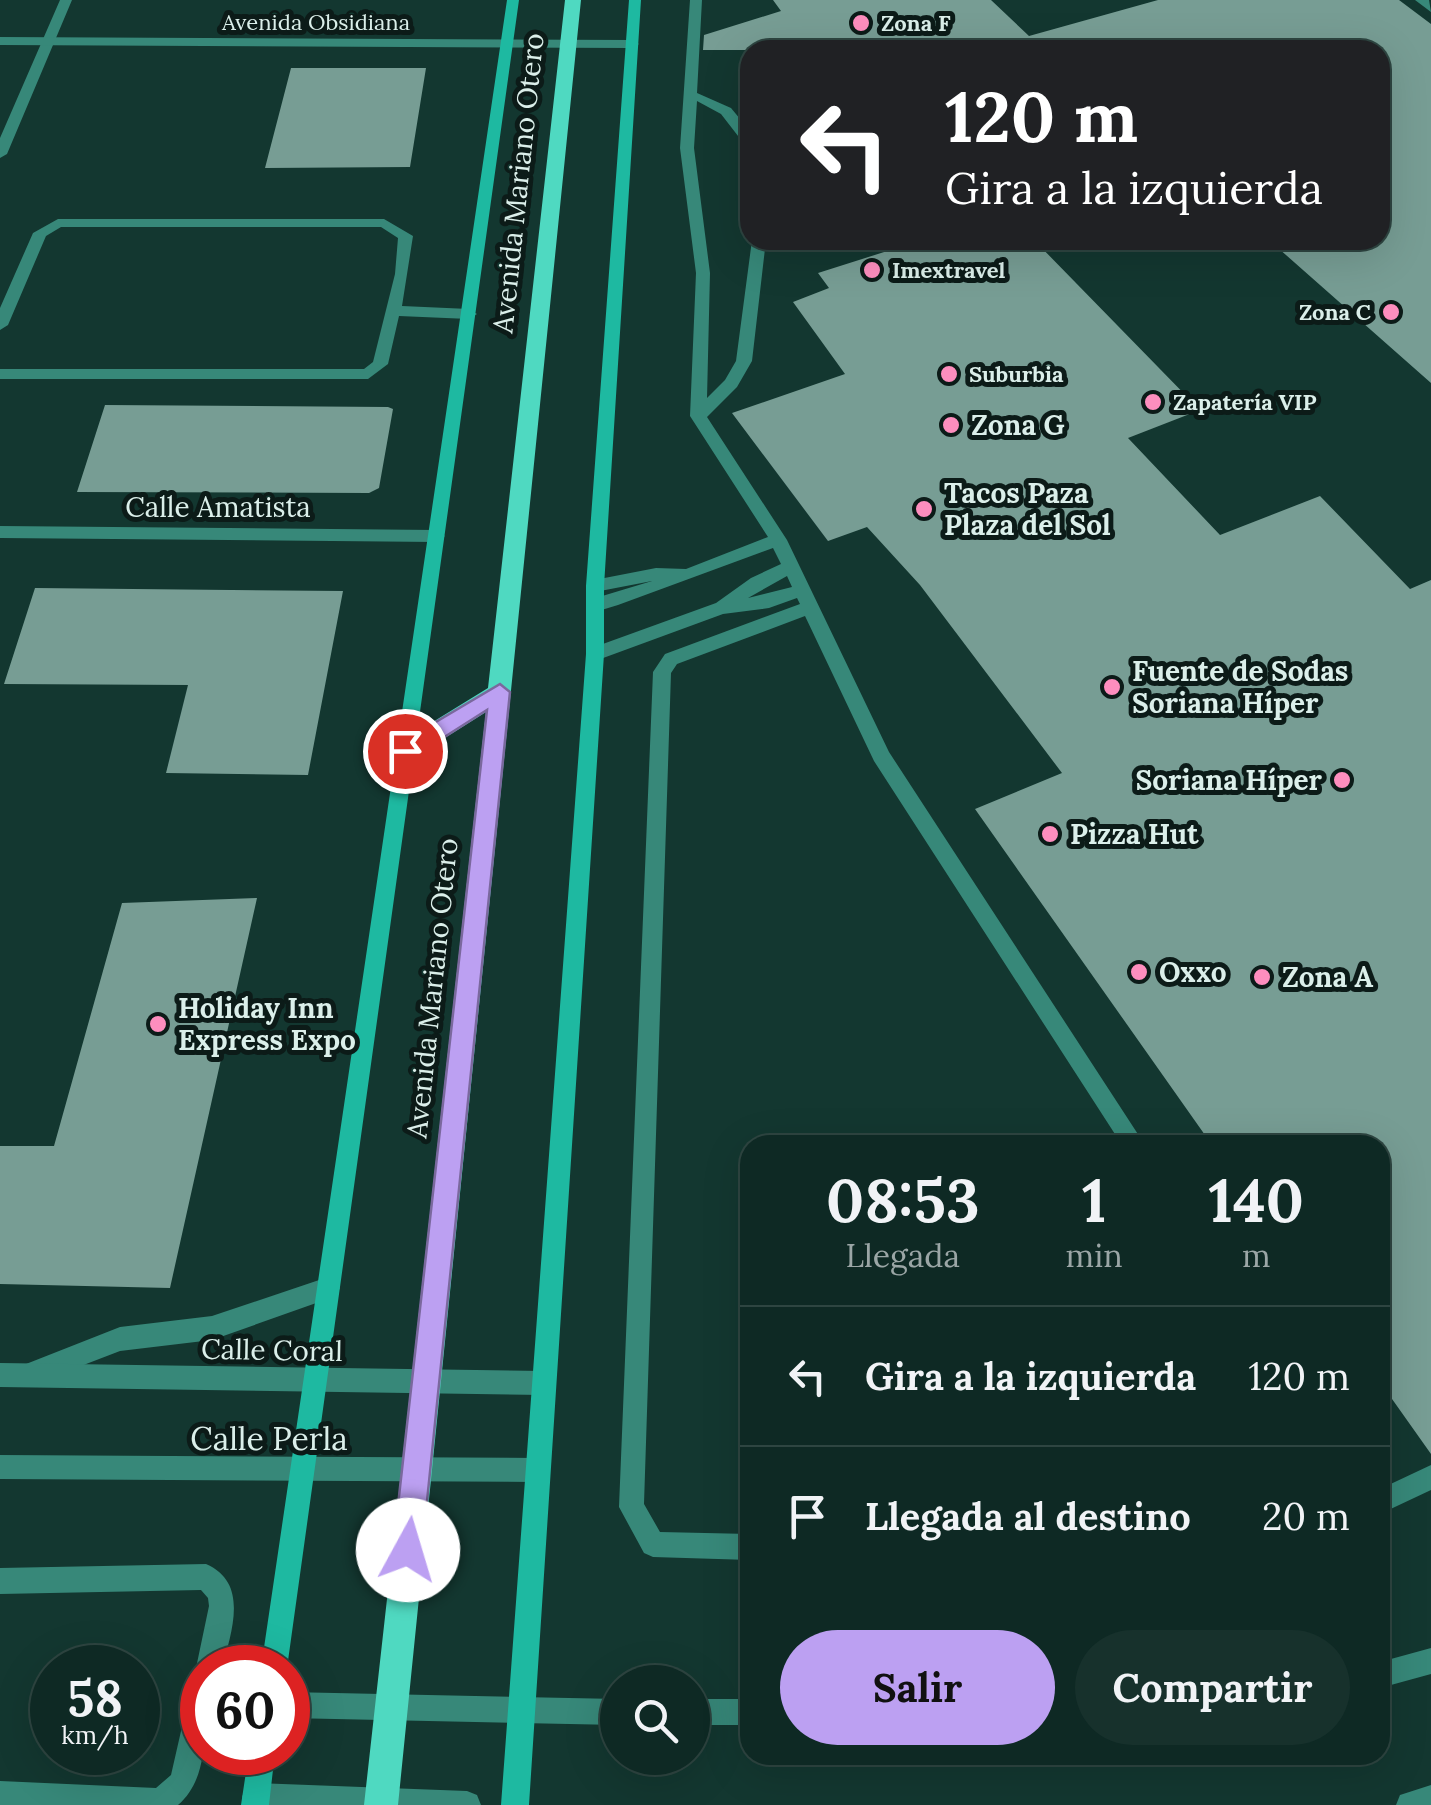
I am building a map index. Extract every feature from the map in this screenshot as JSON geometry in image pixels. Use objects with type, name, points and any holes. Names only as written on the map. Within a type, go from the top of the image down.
[{"type":"main road","name":"Avenida Mariano Otero","points":[[277,1645],[513,0]]},
{"type":"main road","name":"Avenida Mariano Otero","points":[[381,1804],[573,0]]},
{"type":"main road","points":[[515,1805],[595,654],[595,595],[635,0]]},
{"type":"main road","points":[[405,751],[500,692]]},
{"type":"main road","points":[[256,1801],[259,1775]]},
{"type":"street","points":[[0,154],[66,0]]},
{"type":"street","points":[[696,0],[688,148],[703,272],[698,416],[778,540],[882,756],[1128,1135]]},
{"type":"street","points":[[1421,0],[1431,8]]},
{"type":"street","name":"Avenida Obsidiana","points":[[0,41],[632,44]]},
{"type":"street","points":[[691,96],[723,107],[740,125]]},
{"type":"street","points":[[0,325],[40,233],[58,223],[384,223],[406,236],[394,312],[380,364],[359,377],[0,374]]},
{"type":"street","points":[[698,416],[731,383],[744,360],[759,250]]},
{"type":"street","points":[[394,312],[470,314]]},
{"type":"street","name":"Calle Amatista","points":[[0,532],[436,536]]},
{"type":"street","points":[[595,595],[657,589],[684,574],[778,540]]},
{"type":"street","points":[[722,608],[757,583],[790,567]]},
{"type":"street","points":[[595,654],[722,608],[805,599]]},
{"type":"street","points":[[740,1547],[653,1544],[631,1507],[662,672],[672,659],[805,599]]},
{"type":"street","points":[[12,1375],[120,1339],[212,1328],[328,1288]]},
{"type":"street","name":"Calle Coral","points":[[12,1375],[543,1383]]},
{"type":"street","name":"Calle Perla","points":[[0,1468],[537,1470]]},
{"type":"street","points":[[1390,1499],[1429,1484]]},
{"type":"street","points":[[0,1580],[206,1577],[215,1583],[224,1600],[214,1645]]},
{"type":"street","points":[[1390,1672],[1431,1661]]},
{"type":"street","points":[[310,1706],[600,1712]]},
{"type":"street","points":[[710,1712],[740,1712]]},
{"type":"street","points":[[0,1796],[162,1802],[183,1783],[185,1775]]},
{"type":"street","points":[[1410,1805],[1431,1798]]},
{"type":"street","points":[[256,1801],[467,1805]]},
{"type":"building","points":[[773,0],[991,0],[1029,36],[1158,0],[1399,0],[1431,24],[1431,383],[1280,250],[1390,250],[1390,40],[740,40],[740,50],[703,50],[704,35],[781,11]]},
{"type":"building","points":[[291,68],[426,68],[410,167],[265,168]]},
{"type":"building","name":"Zona A","points":[[890,250],[1044,250],[1200,410],[1128,438],[1220,535],[1320,496],[1410,589],[1431,580],[1431,1454],[1390,1396],[1390,1135],[1205,1135],[975,809],[1062,773],[920,585],[867,527],[828,541],[732,413],[845,374],[793,302],[829,288],[818,273]]},
{"type":"building","points":[[105,405],[393,409],[379,488],[369,493],[77,492]]},
{"type":"building","points":[[35,588],[343,591],[308,775],[166,773],[188,685],[4,684]]},
{"type":"building","name":"Holiday Inn Express Expo","points":[[257,898],[170,1288],[0,1284],[0,1146],[54,1146],[122,903]]},
{"type":"place","name":"Zona F","points":[[861,23]]},
{"type":"place","name":"Imextravel","points":[[872,270]]},
{"type":"place","name":"Zona C","points":[[1391,312]]},
{"type":"place","name":"Suburbia","points":[[949,374]]},
{"type":"place","name":"Zapatería VIP","points":[[1153,402]]},
{"type":"place","name":"Zona G","points":[[951,425]]},
{"type":"place","name":"Tacos Paza Plaza del Sol","points":[[924,509]]},
{"type":"place","name":"Fuente de Sodas Soriana Híper","points":[[1112,687]]},
{"type":"place","name":"Soriana Híper","points":[[1342,780]]},
{"type":"place","name":"Pizza Hut","points":[[1050,834]]},
{"type":"place","name":"Oxxo","points":[[1139,972]]},
{"type":"place","name":"Zona A","points":[[1262,977]]},
{"type":"place","name":"Holiday Inn Express Expo","points":[[158,1024]]},
{"type":"route","points":[[405,751],[500,692],[408,1550]]}]
